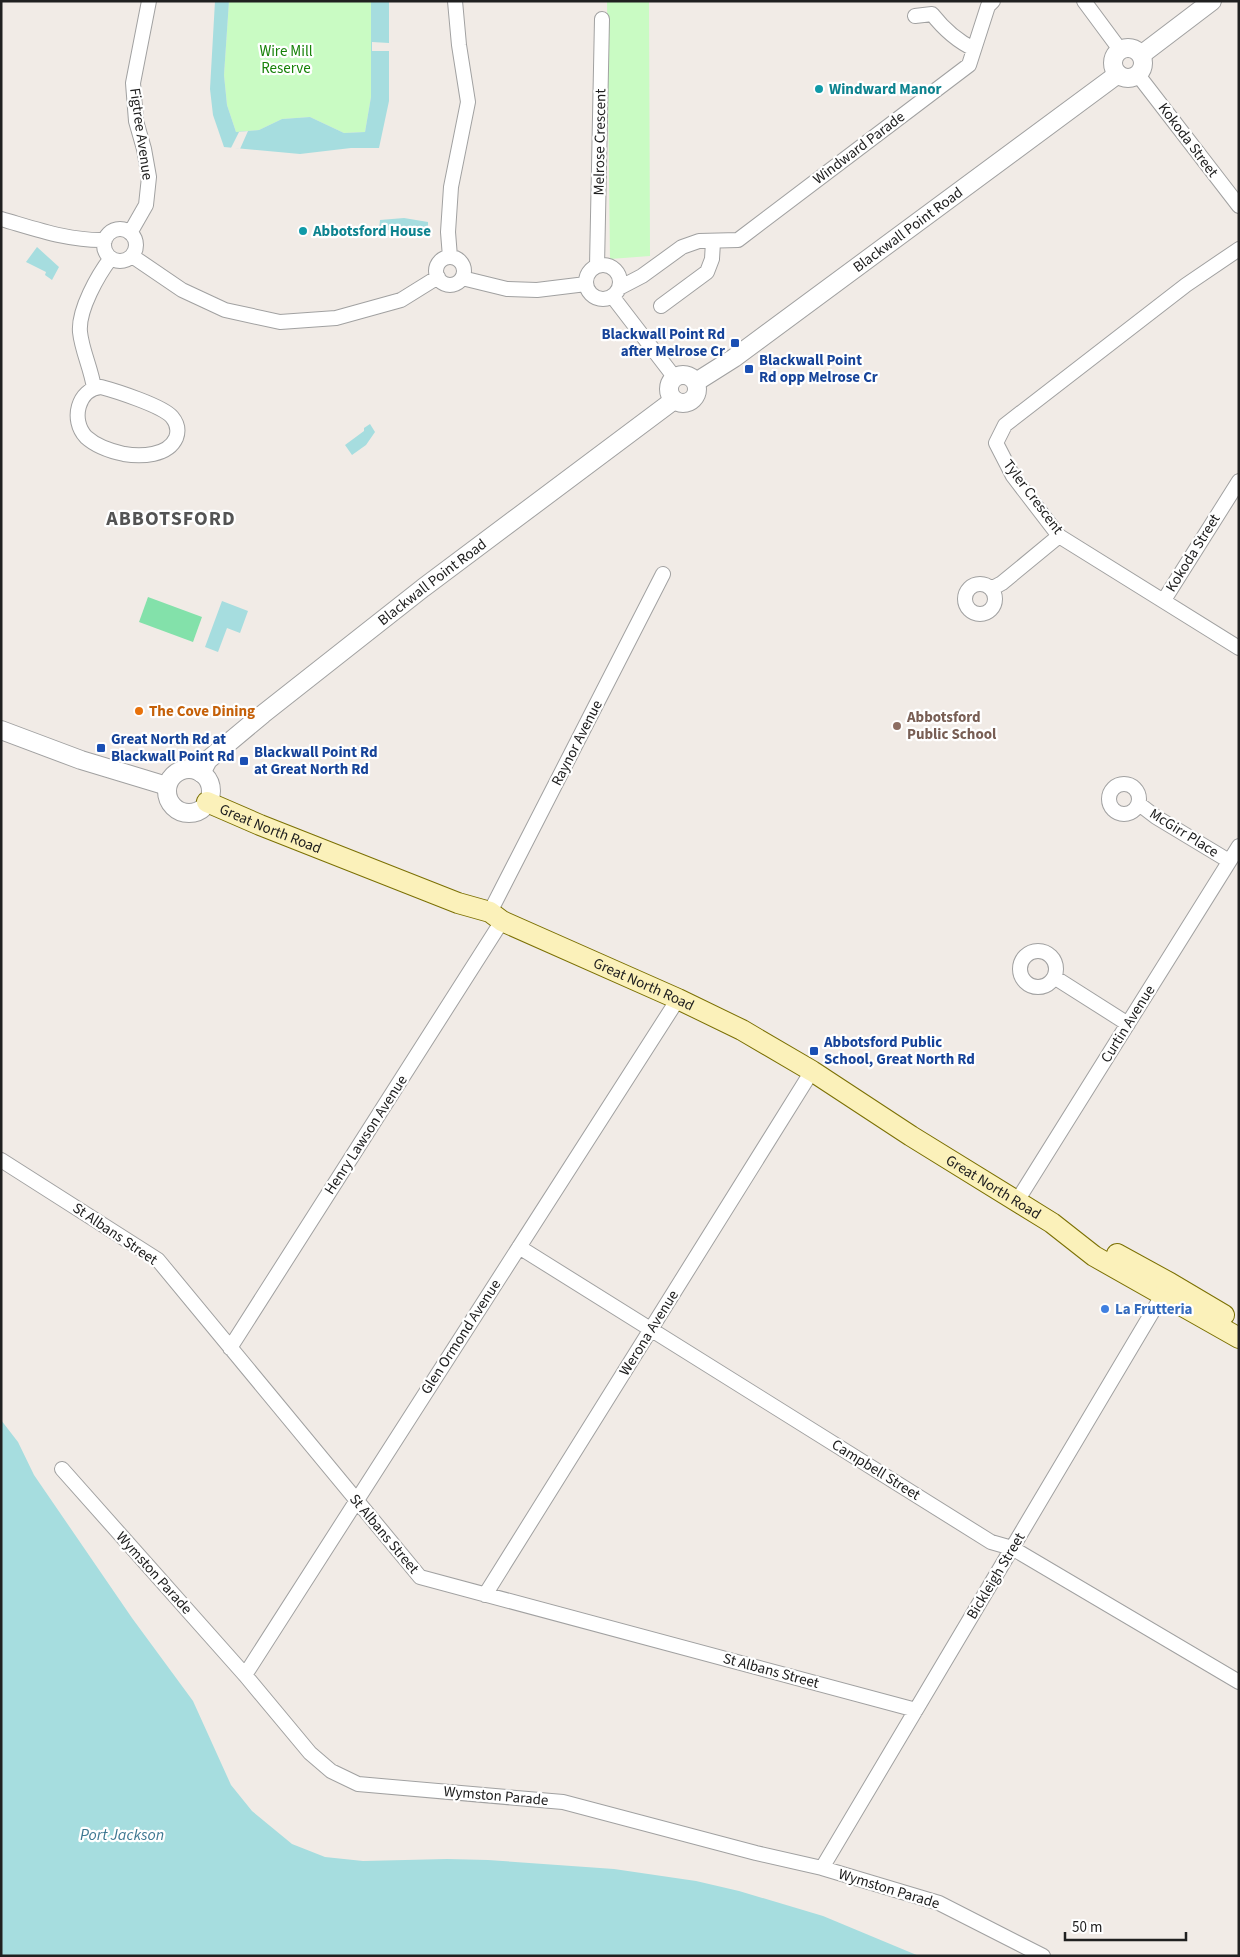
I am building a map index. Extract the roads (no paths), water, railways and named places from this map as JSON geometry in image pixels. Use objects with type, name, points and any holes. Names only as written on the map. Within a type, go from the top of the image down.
[{"type":"main road","name":"Great North Road","points":[[207,802],[260,825],[458,903],[496,916],[742,1030],[812,1071],[1052,1223],[1094,1256],[1239,1323]]},
{"type":"main road","name":"Great North Road","points":[[1166,1289],[1239,1338]]},
{"type":"street","name":"Figtree Avenue","points":[[130,233],[146,205],[149,177],[136,121],[133,83],[149,1]]},
{"type":"street","points":[[450,257],[448,232],[450,187],[468,102],[455,1]]},
{"type":"street","name":"Windward Parade","points":[[615,292],[642,276],[682,247],[699,241],[738,240],[968,65],[988,6],[994,1]]},
{"type":"street","points":[[1084,1],[1121,50]]},
{"type":"street","points":[[1141,55],[1212,1]]},
{"type":"street","points":[[915,16],[932,14],[942,27],[965,45],[974,49]]},
{"type":"street","name":"Melrose Crescent","points":[[597,266],[602,19]]},
{"type":"street","points":[[1130,49],[1141,55],[1143,63],[1138,74],[1130,78],[1118,74],[1115,70],[1114,61],[1121,50],[1130,49]]},
{"type":"street","name":"Blackwall Point Road","points":[[696,382],[734,358],[1118,74]]},
{"type":"street","name":"Kokoda Street","points":[[1138,74],[1239,206]]},
{"type":"street","points":[[1,219],[68,238],[106,240]]},
{"type":"street","points":[[120,229],[134,237],[136,246],[132,256],[121,261],[111,258],[105,252],[106,240],[110,233],[120,229]]},
{"type":"street","points":[[661,306],[707,272],[712,259],[713,242]]},
{"type":"street","name":"Tyler Crescent","points":[[1239,249],[1186,285],[1005,425],[996,442],[1013,476],[1059,536],[1239,648]]},
{"type":"street","points":[[132,256],[182,290],[225,310],[280,322],[336,318],[401,300],[438,276]]},
{"type":"street","points":[[94,388],[92,370],[85,354],[80,330],[86,301],[101,271],[111,258]]},
{"type":"street","points":[[446,258],[455,258],[462,264],[464,273],[462,278],[456,283],[448,284],[438,276],[437,268],[439,263],[446,258]]},
{"type":"street","points":[[615,292],[601,298],[591,294],[586,284],[589,273],[597,266],[602,265],[613,268],[619,277],[615,292],[675,378]]},
{"type":"street","points":[[462,278],[507,289],[537,290],[586,284]]},
{"type":"street","points":[[687,375],[696,382],[698,391],[690,401],[682,403],[674,400],[669,389],[675,378],[687,375]]},
{"type":"street","points":[[102,387],[115,391],[167,412],[177,426],[174,443],[166,449],[145,455],[112,452],[98,446],[85,435],[78,422],[77,411],[85,395],[94,388],[102,387]]},
{"type":"street","name":"Blackwall Point Road","points":[[200,773],[208,760],[256,719],[423,588],[674,400]]},
{"type":"street","name":"Kokoda Street","points":[[1164,600],[1239,480]]},
{"type":"street","points":[[991,589],[1002,584],[1059,536]]},
{"type":"street","name":"Raynor Avenue","points":[[496,916],[663,574]]},
{"type":"street","points":[[1,730],[81,760],[167,786]]},
{"type":"street","points":[[193,770],[200,773],[206,779],[210,786],[210,794],[207,802],[197,811],[183,812],[174,808],[169,800],[167,786],[174,775],[181,771],[193,770]]},
{"type":"street","name":"McGirr Place","points":[[1139,804],[1156,817],[1229,861]]},
{"type":"street","name":"Curtin Avenue","points":[[1017,1201],[1239,846]]},
{"type":"street","name":"Henry Lawson Avenue","points":[[230,1348],[496,916]]},
{"type":"street","points":[[1054,977],[1128,1024]]},
{"type":"street","name":"Glen Ormond Avenue","points":[[245,1675],[678,999]]},
{"type":"street","name":"Werona Avenue","points":[[485,1595],[812,1071]]},
{"type":"street","name":"St Albans Street","points":[[1,1160],[158,1260],[420,1578],[916,1710]]},
{"type":"street","name":"Campbell Street","points":[[520,1247],[991,1542],[1012,1548],[1239,1682]]},
{"type":"street","name":"Bickleigh Street","points":[[822,1868],[1166,1289]]},
{"type":"street","name":"Wymston Parade","points":[[62,1469],[245,1675],[310,1753],[331,1771],[358,1784],[563,1802],[756,1853],[822,1868],[940,1903],[1043,1956]]},
{"type":"water","points":[[215,1],[229,1],[224,75],[227,105],[236,132],[259,130],[282,119],[310,117],[344,133],[365,132],[371,97],[371,1],[389,1],[389,101],[379,148],[351,148],[300,154],[224,147],[213,115],[210,89]]},
{"type":"water","points":[[404,218],[428,222],[428,236],[415,238],[415,231],[379,230],[380,220]]},
{"type":"water","points":[[37,247],[59,267],[52,280],[45,275],[46,272],[26,262]]},
{"type":"water","points":[[370,424],[375,432],[366,445],[352,455],[345,445],[364,431],[364,428]]},
{"type":"water","points":[[222,601],[248,611],[240,633],[227,628],[218,652],[205,647]]},
{"type":"water","name":"Port Jackson","points":[[1,1420],[18,1442],[34,1475],[132,1618],[193,1701],[231,1785],[252,1811],[292,1844],[325,1857],[363,1861],[488,1860],[614,1869],[696,1881],[739,1891],[823,1916],[919,1956],[1,1956]]},
{"type":"place","name":"Windward Manor","points":[[819,89]]},
{"type":"place","name":"Abbotsford House","points":[[303,231]]},
{"type":"place","name":"Blackwall Point Rd after Melrose Cr","points":[[735,343]]},
{"type":"place","name":"Blackwall Point Rd opp Melrose Cr","points":[[749,369]]},
{"type":"place","name":"The Cove Dining","points":[[139,711]]},
{"type":"place","name":"Abbotsford Public School","points":[[897,726]]},
{"type":"place","name":"Great North Rd at Blackwall Point Rd","points":[[101,748]]},
{"type":"place","name":"Blackwall Point Rd at Great North Rd","points":[[244,761]]},
{"type":"place","name":"Abbotsford Public School, Great North Rd","points":[[814,1051]]},
{"type":"place","name":"La Frutteria","points":[[1105,1309]]},
{"type":"district","name":"ABBOTSFORD","points":[[171,519]]},
{"type":"park label","name":"Wire Mill Reserve","points":[[286,60]]}]
